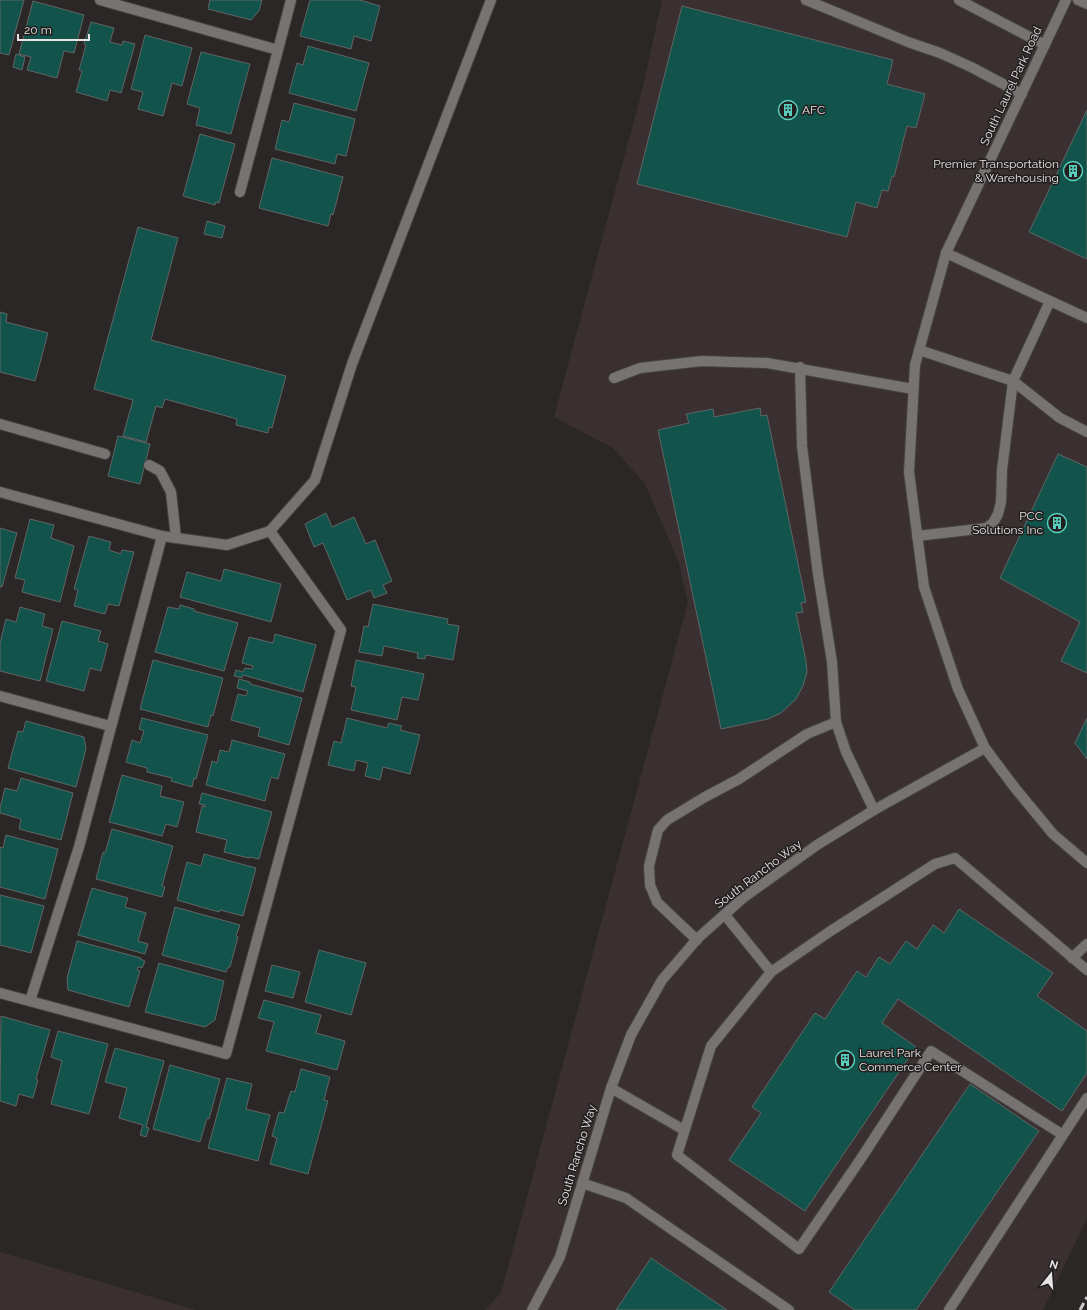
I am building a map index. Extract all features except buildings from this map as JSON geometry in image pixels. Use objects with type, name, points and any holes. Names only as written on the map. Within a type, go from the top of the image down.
[{"type":"street","points":[[100,0],[278,50]]},
{"type":"street","points":[[240,192],[291,0]]},
{"type":"street","points":[[0,492],[162,536],[227,545],[270,531],[315,480],[352,364],[491,0]]},
{"type":"street","points":[[806,0],[908,42],[940,53],[971,67],[1022,94]]},
{"type":"street","points":[[959,0],[1045,45]]},
{"type":"street","name":"South Laurel Park Road","points":[[1066,0],[946,253],[915,365],[909,472],[924,588],[958,689],[985,748],[1015,788],[1053,834],[1087,863]]},
{"type":"street","points":[[1078,0],[1087,4]]},
{"type":"street","points":[[946,253],[1087,318]]},
{"type":"street","points":[[917,536],[986,528],[993,523],[998,514],[1001,502],[1002,470],[1013,381],[1050,301]]},
{"type":"street","points":[[919,350],[1013,381],[1060,418],[1087,432]]},
{"type":"street","points":[[614,378],[640,368],[702,361],[767,363],[913,389]]},
{"type":"street","points":[[800,368],[802,446],[818,574],[832,662],[836,722],[846,752],[874,810]]},
{"type":"street","points":[[0,424],[105,454]]},
{"type":"street","points":[[149,465],[160,471],[171,492],[176,538]]},
{"type":"street","points":[[0,993],[226,1054],[341,630],[270,531]]},
{"type":"street","points":[[30,1001],[79,847],[110,726],[162,536]]},
{"type":"street","points":[[0,696],[110,726]]},
{"type":"street","points":[[697,940],[657,902],[650,885],[649,866],[658,830],[667,820],[739,779],[807,734],[836,722]]},
{"type":"street","name":"South Rancho Way","points":[[532,1310],[560,1257],[611,1088],[631,1035],[662,980],[697,940],[743,898],[818,845],[874,810],[985,748]]},
{"type":"street","points":[[1063,1135],[930,1051],[860,1160],[799,1249],[677,1155],[711,1046],[771,972],[829,932],[936,864],[955,858],[1087,970]]},
{"type":"street","points":[[725,915],[771,972]]},
{"type":"street","points":[[1072,958],[1087,944]]},
{"type":"street","points":[[611,1088],[684,1130]]},
{"type":"street","points":[[949,1310],[1087,1098]]},
{"type":"street","points":[[582,1183],[626,1198],[789,1310]]},
{"type":"shaded area","points":[[662,0],[1087,0],[1087,1218],[1043,1310],[485,1310],[501,1293],[688,602],[678,560],[645,484],[613,448],[554,417],[642,91]]},
{"type":"shaded area","points":[[0,1252],[196,1310],[0,1310]]},
{"type":"railway","points":[[1080,1310],[1087,1297]]},
{"type":"place","name":"AFC","points":[[788,110]]},
{"type":"place","name":"Premier Transportation & Warehousing","points":[[1073,171]]},
{"type":"place","name":"PCC Solutions Inc","points":[[1057,523]]},
{"type":"place","name":"Laurel Park Commerce Center","points":[[845,1060]]}]
